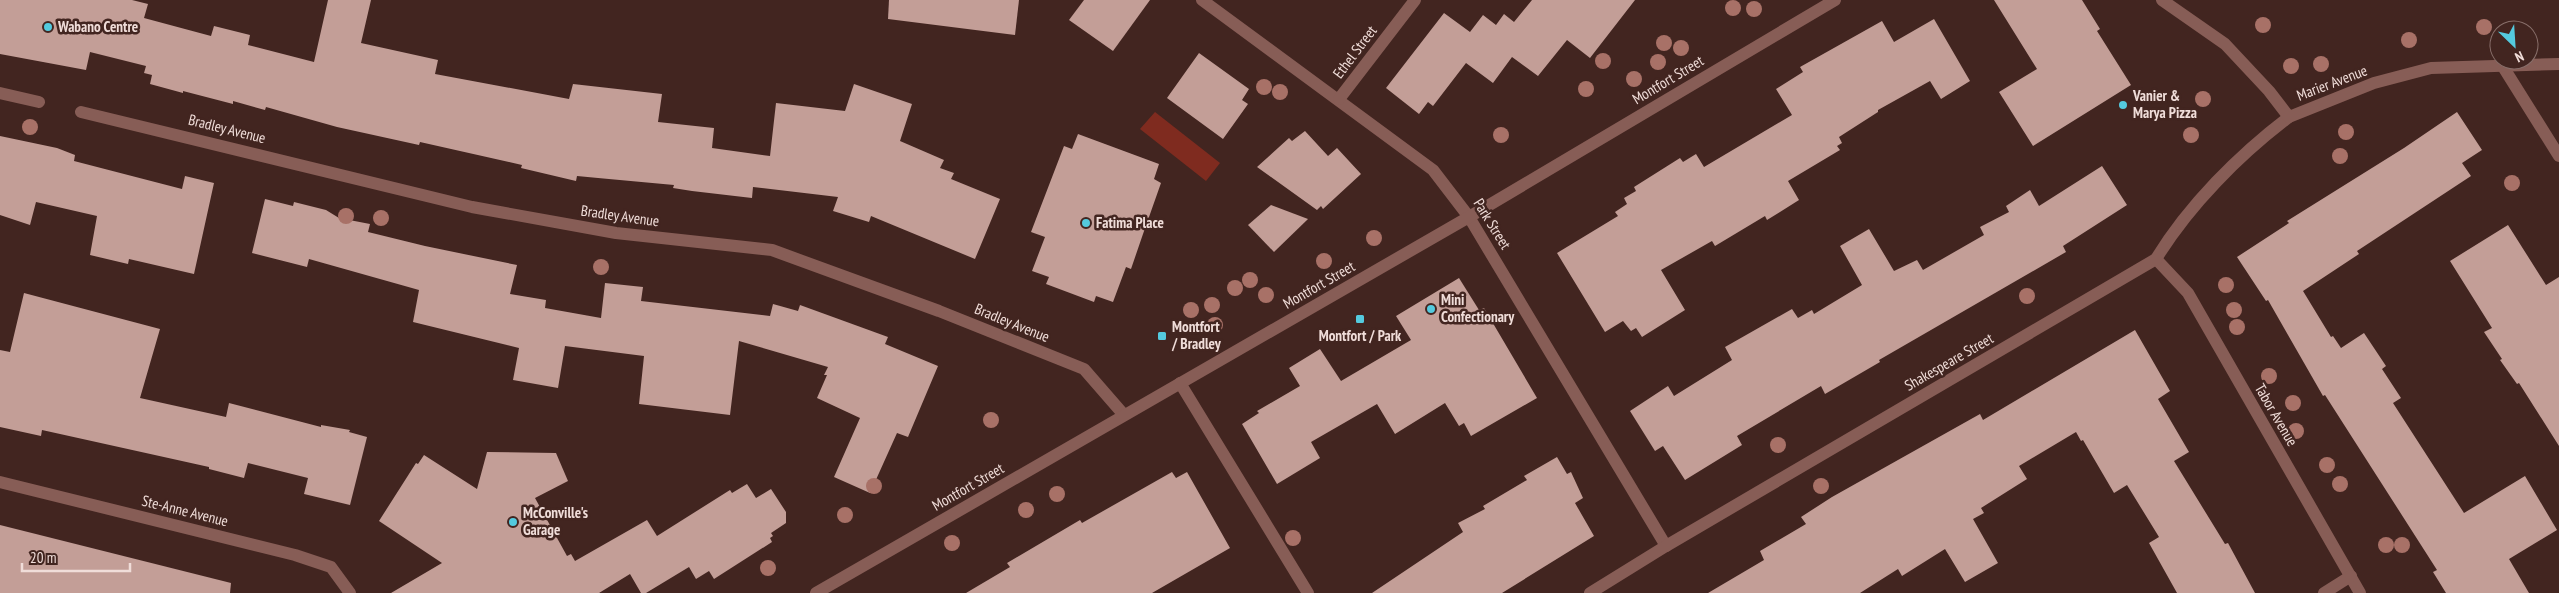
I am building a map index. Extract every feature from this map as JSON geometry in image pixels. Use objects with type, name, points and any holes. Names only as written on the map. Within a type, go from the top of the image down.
[{"type":"street","name":"Park Street","points":[[1202,0],[1433,170],[1469,217],[1666,546]]},
{"type":"street","name":"Ethel Street","points":[[1339,99],[1414,0]]},
{"type":"street","name":"Montfort Street","points":[[816,593],[1469,217],[1835,0]]},
{"type":"street","name":"Marier Avenue","points":[[2162,0],[2225,44],[2270,91],[2289,117],[2374,83],[2431,68],[2489,66]]},
{"type":"street","name":"Marier Avenue","points":[[2539,64],[2559,64]]},
{"type":"street","points":[[2505,70],[2559,156]]},
{"type":"street","points":[[0,93],[38,102]]},
{"type":"street","name":"Bradley Avenue","points":[[81,112],[472,207],[616,233],[772,250],[940,311],[1084,369],[1124,415]]},
{"type":"street","name":"Shakespeare Street","points":[[1590,593],[1666,546],[2156,259],[2175,227],[2257,141],[2289,117]]},
{"type":"street","name":"Tabor Avenue","points":[[2156,259],[2188,294],[2360,593]]},
{"type":"street","points":[[1180,383],[1308,593]]},
{"type":"street","name":"Ste-Anne Avenue","points":[[0,482],[295,555],[331,567],[350,593]]},
{"type":"street","points":[[2324,593],[2350,576]]},
{"type":"shaded area","points":[[1155,112],[1220,163],[1206,181],[1140,129]]},
{"type":"building","points":[[0,0],[132,0],[148,4],[144,18],[211,36],[214,26],[250,35],[248,45],[314,62],[328,0],[371,0],[361,43],[438,60],[435,74],[569,99],[573,84],[662,94],[658,122],[714,128],[712,148],[770,156],[776,103],[845,111],[854,84],[912,104],[900,141],[944,160],[940,168],[954,173],[951,179],[1000,199],[975,259],[871,216],[869,222],[833,211],[838,197],[753,187],[752,198],[673,188],[674,185],[577,176],[576,181],[521,168],[522,165],[420,142],[419,145],[337,127],[266,107],[265,110],[233,101],[233,104],[183,91],[183,93],[150,84],[152,75],[144,73],[146,66],[90,52],[86,70],[0,54]]},
{"type":"building","points":[[889,0],[1019,0],[1015,35],[888,19]]},
{"type":"building","points":[[1084,0],[1150,0],[1113,51],[1069,20]]},
{"type":"building","points":[[1532,0],[1635,0],[1590,58],[1567,40],[1538,76],[1512,57],[1493,83],[1466,63],[1433,106],[1428,102],[1419,114],[1386,88],[1444,13],[1470,32],[1483,15],[1496,25],[1504,14],[1514,22]]},
{"type":"building","points":[[1994,0],[2082,0],[2100,29],[2097,31],[2131,85],[2033,146],[1999,92],[2037,69]]},
{"type":"building","points":[[1934,19],[1970,81],[1941,99],[1930,81],[1878,110],[1878,112],[1839,137],[1842,143],[1837,146],[1840,150],[1788,181],[1799,200],[1767,220],[1765,216],[1715,246],[1712,241],[1661,270],[1685,310],[1642,337],[1636,328],[1631,331],[1623,321],[1605,332],[1557,253],[1618,216],[1615,212],[1627,204],[1624,198],[1636,191],[1634,187],[1680,158],[1683,162],[1696,154],[1704,167],[1792,115],[1776,89],[1803,72],[1800,67],[1882,21],[1894,42]]},
{"type":"building","points":[[1199,53],[1249,89],[1242,100],[1248,104],[1223,139],[1167,98]]},
{"type":"building","points":[[2457,112],[2482,150],[2462,163],[2471,176],[2357,251],[2359,254],[2303,291],[2331,337],[2333,336],[2341,348],[2364,333],[2386,366],[2382,369],[2401,398],[2393,403],[2464,513],[2525,476],[2557,530],[2509,559],[2529,593],[2446,593],[2433,572],[2437,570],[2325,395],[2323,396],[2268,300],[2266,301],[2237,257],[2289,223],[2287,221],[2404,148]]},
{"type":"building","points":[[1305,131],[1328,156],[1337,148],[1361,174],[1323,209],[1321,206],[1317,210],[1257,167],[1289,138],[1292,141]]},
{"type":"building","name":"Fatima Place","points":[[1078,134],[1159,164],[1154,179],[1161,183],[1131,269],[1126,267],[1113,302],[1096,296],[1094,302],[1046,284],[1049,277],[1032,271],[1045,237],[1031,232],[1064,146],[1072,149]]},
{"type":"building","points":[[0,136],[57,148],[75,155],[74,161],[182,189],[185,176],[214,183],[194,274],[129,259],[128,264],[90,255],[97,216],[36,202],[30,225],[0,215]]},
{"type":"building","points":[[2102,166],[2127,205],[2063,246],[2066,252],[1879,360],[1880,362],[1825,394],[1821,386],[1737,436],[1742,445],[1685,480],[1663,446],[1655,451],[1630,411],[1668,386],[1674,396],[1732,360],[1725,347],[1792,309],[1798,318],[1812,310],[1814,314],[1862,285],[1840,246],[1869,229],[1894,271],[1917,260],[1923,270],[1984,235],[1980,227],[2009,212],[2006,206],[2030,190],[2039,206]]},
{"type":"building","points":[[265,199],[293,206],[294,202],[326,210],[339,218],[370,224],[368,232],[517,265],[510,294],[546,300],[545,308],[601,318],[605,283],[643,287],[641,301],[770,316],[773,304],[798,311],[800,305],[888,337],[885,344],[938,366],[908,437],[897,433],[870,493],[834,477],[860,418],[817,398],[827,375],[824,375],[828,367],[739,341],[730,415],[639,404],[644,356],[565,346],[558,388],[513,380],[519,348],[413,322],[419,290],[309,259],[307,267],[252,253]]},
{"type":"building","points":[[1271,205],[1308,219],[1274,252],[1248,225]]},
{"type":"building","points":[[2508,225],[2546,285],[2559,277],[2559,446],[2519,383],[2517,384],[2500,360],[2502,359],[2484,332],[2492,328],[2450,261]]},
{"type":"building","points":[[1459,278],[1479,310],[1484,308],[1537,398],[1471,436],[1464,423],[1459,426],[1445,403],[1395,434],[1377,404],[1311,442],[1320,458],[1277,484],[1242,424],[1259,413],[1257,411],[1300,386],[1289,368],[1320,349],[1341,381],[1411,340],[1396,316]]},
{"type":"building","points":[[24,293],[160,329],[140,398],[226,417],[229,403],[321,427],[321,425],[350,430],[349,432],[367,437],[350,505],[304,494],[308,478],[248,463],[244,478],[209,469],[209,467],[42,430],[41,436],[0,427],[0,350],[10,352]]},
{"type":"building","points":[[2135,330],[2170,391],[2158,399],[2189,452],[2174,461],[2225,544],[2228,543],[2255,593],[2177,593],[2149,543],[2159,537],[2127,485],[2114,493],[2083,440],[2081,441],[2076,432],[2019,466],[2027,479],[1981,508],[1984,513],[1973,519],[1998,563],[1965,582],[1945,549],[1902,576],[1898,569],[1860,593],[1708,593],[1764,560],[1760,551],[1806,524],[1801,517],[1832,497],[1980,414],[1983,420]]},
{"type":"building","points":[[487,452],[556,453],[568,481],[535,498],[567,556],[571,554],[575,561],[647,520],[657,536],[730,490],[732,493],[747,484],[756,498],[771,489],[786,512],[786,523],[771,533],[773,536],[770,538],[772,542],[714,579],[709,571],[696,579],[689,567],[646,593],[641,593],[630,574],[599,593],[391,593],[442,563],[379,521],[416,463],[418,464],[424,455],[477,489]]},
{"type":"building","points":[[1557,457],[1567,474],[1571,472],[1583,498],[1575,503],[1594,536],[1502,593],[1372,593],[1463,532],[1458,523],[1485,509],[1483,506],[1527,480],[1524,476]]},
{"type":"building","points":[[1172,472],[1176,478],[1187,472],[1230,548],[1152,593],[966,593],[1010,567],[1007,563],[1080,520],[1082,523]]},
{"type":"building","points":[[0,525],[231,583],[230,593],[0,593]]},
{"type":"place","name":"Wabano Centre","points":[[48,27]]},
{"type":"place","name":"Vanier & Marya Pizza","points":[[2123,105]]},
{"type":"place","name":"Fatima Place","points":[[1086,223]]},
{"type":"place","name":"Mini Confectionary","points":[[1431,309]]},
{"type":"place","name":"Montfort / Park","points":[[1360,319]]},
{"type":"place","name":"Montfort / Bradley","points":[[1162,336]]},
{"type":"place","name":"McConville's Garage","points":[[513,522]]}]
